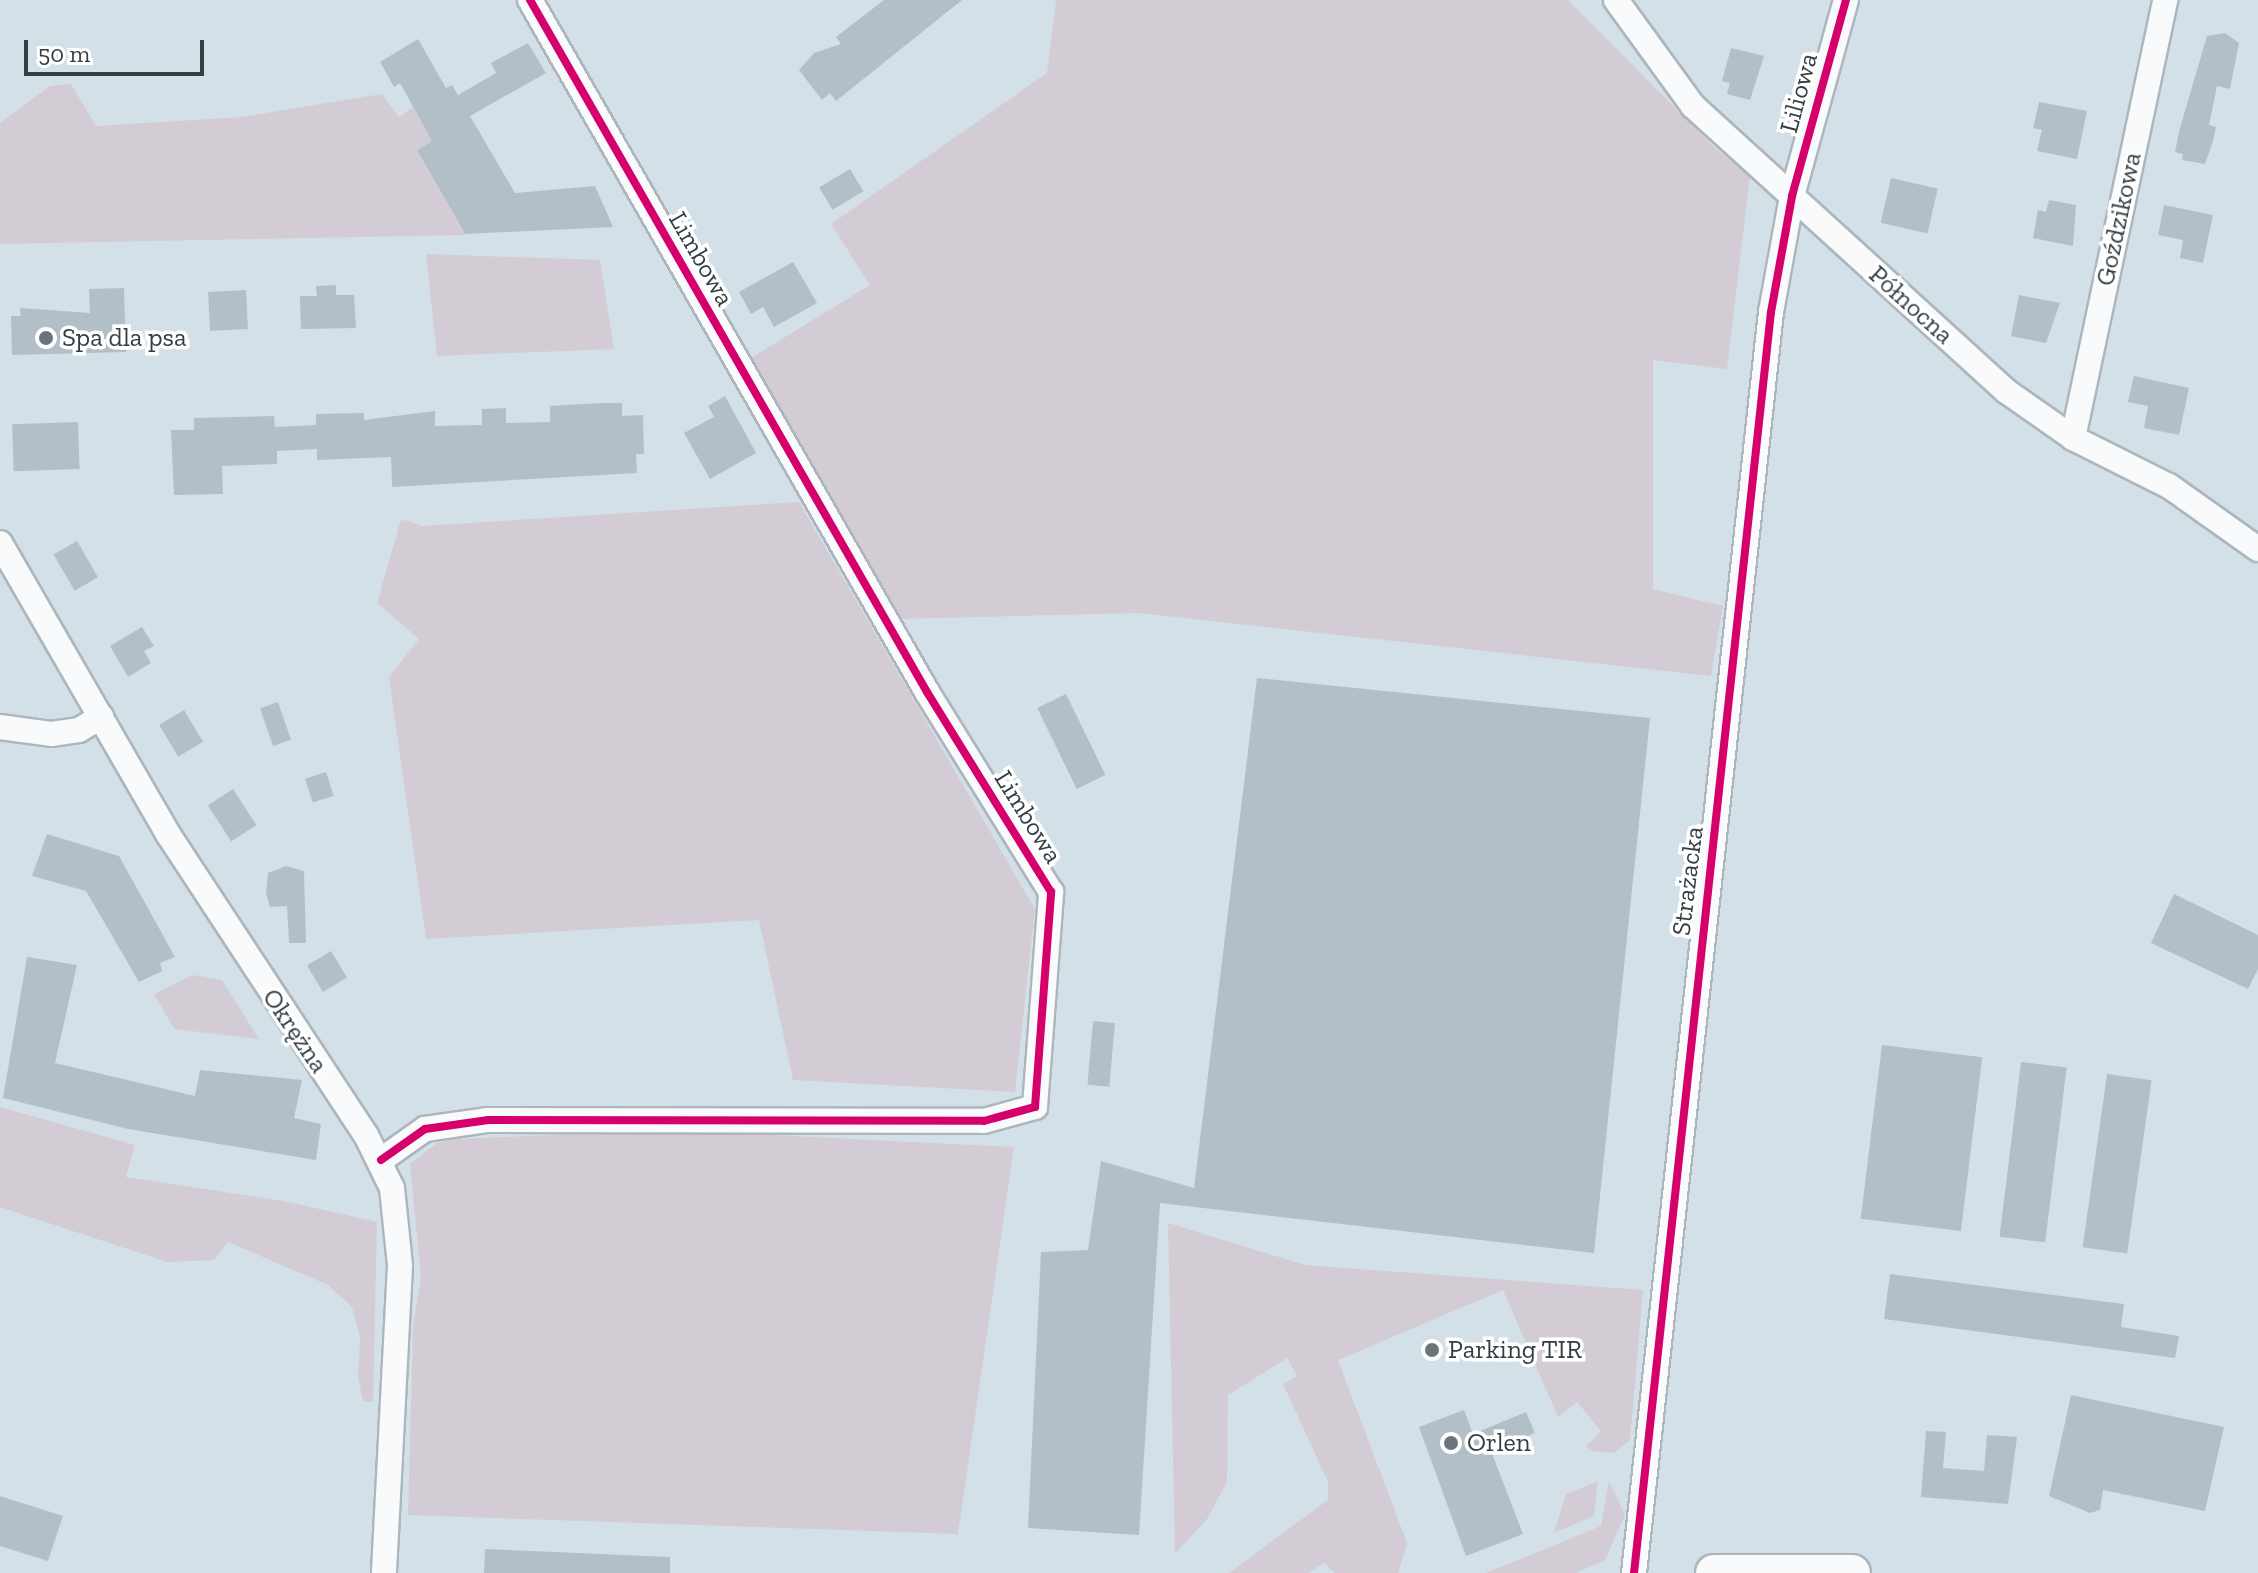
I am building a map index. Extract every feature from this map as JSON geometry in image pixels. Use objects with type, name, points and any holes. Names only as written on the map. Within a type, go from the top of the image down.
[{"type":"main road","points":[[1714,1573],[1852,1573]]},
{"type":"street","name":"Limbowa","points":[[381,1160],[425,1129],[488,1120],[984,1121],[1035,1107],[1051,892],[927,692],[530,0]]},
{"type":"street","name":"Północna","points":[[1616,0],[1693,106],[2006,391],[2073,438],[2169,486],[2258,549]]},
{"type":"street","name":"Liliowa","points":[[1792,196],[1846,0]]},
{"type":"street","name":"Goździkowa","points":[[2073,438],[2165,0]]},
{"type":"street","name":"Strażacka","points":[[1634,1573],[1649,1389],[1736,660],[1739,570],[1792,196]]},
{"type":"street","name":"Okrężna","points":[[0,543],[237,946],[381,1160],[400,1227],[384,1573]]},
{"type":"street","points":[[0,727],[51,734],[79,730],[101,717]]},
{"type":"shaded area","points":[[1056,0],[1568,0],[1716,149],[1750,175],[1727,369],[1653,360],[1653,589],[1723,606],[1711,676],[1139,613],[899,619],[751,358],[870,285],[831,224],[1047,73]]},
{"type":"shaded area","points":[[71,84],[96,126],[242,117],[382,94],[399,117],[413,107],[432,141],[417,150],[465,235],[0,244],[0,123],[50,86]]},
{"type":"shaded area","points":[[426,254],[600,260],[614,349],[437,356]]},
{"type":"shaded area","points":[[799,502],[1035,909],[1015,1092],[793,1080],[759,920],[426,939],[389,677],[419,639],[377,603],[401,519],[422,526]]},
{"type":"shaded area","points":[[192,975],[222,980],[259,1039],[174,1029],[154,994]]},
{"type":"shaded area","points":[[0,1107],[135,1145],[126,1177],[284,1201],[377,1222],[373,1402],[363,1401],[358,1378],[360,1338],[352,1307],[328,1285],[228,1242],[214,1260],[167,1262],[0,1207]]},
{"type":"shaded area","points":[[669,1130],[1014,1147],[958,1534],[408,1515],[413,1328],[421,1278],[410,1164],[437,1143],[457,1139]]},
{"type":"shaded area","points":[[1168,1223],[1305,1265],[1643,1290],[1630,1440],[1614,1453],[1593,1451],[1586,1446],[1601,1431],[1577,1402],[1558,1417],[1503,1290],[1338,1360],[1407,1543],[1398,1573],[1335,1573],[1324,1563],[1308,1573],[1229,1573],[1328,1500],[1328,1482],[1283,1384],[1297,1376],[1287,1358],[1228,1395],[1227,1482],[1207,1519],[1175,1554]]},
{"type":"shaded area","points":[[1598,1481],[1594,1516],[1554,1533],[1566,1494]]},
{"type":"shaded area","points":[[1609,1481],[1625,1515],[1605,1560],[1576,1573],[1486,1573],[1601,1526]]},
{"type":"building","points":[[884,0],[962,0],[836,101],[830,93],[822,100],[799,70],[814,53],[841,44],[836,37]]},
{"type":"building","points":[[2225,33],[2239,43],[2230,89],[2217,86],[2209,125],[2216,127],[2213,141],[2205,164],[2182,160],[2183,154],[2175,152],[2207,36]]},
{"type":"building","points":[[418,39],[446,88],[452,85],[458,95],[496,73],[491,63],[528,43],[546,73],[470,116],[515,193],[595,186],[613,227],[465,234],[417,150],[432,141],[400,83],[394,87],[380,62]]},
{"type":"building","points":[[1731,48],[1764,56],[1750,100],[1727,94],[1730,83],[1722,81]]},
{"type":"building","points":[[2039,102],[2087,111],[2077,159],[2037,151],[2042,130],[2033,128]]},
{"type":"building","points":[[850,169],[863,191],[833,210],[819,188]]},
{"type":"building","points":[[1891,178],[1938,189],[1927,234],[1881,223]]},
{"type":"building","points":[[2049,200],[2076,205],[2073,246],[2033,238],[2038,210],[2046,212]]},
{"type":"building","points":[[2164,205],[2213,215],[2203,263],[2180,258],[2183,240],[2158,235]]},
{"type":"building","points":[[793,262],[817,303],[774,327],[763,307],[751,314],[739,292]]},
{"type":"building","points":[[336,285],[336,295],[354,295],[356,328],[301,329],[300,296],[317,296],[316,286]]},
{"type":"building","points":[[124,288],[126,352],[12,355],[11,316],[21,316],[20,308],[90,313],[89,289]]},
{"type":"building","points":[[246,290],[248,329],[210,331],[208,292]]},
{"type":"building","points":[[2019,295],[2060,303],[2046,343],[2011,336]]},
{"type":"building","points":[[2134,376],[2189,388],[2179,435],[2144,428],[2148,406],[2128,402]]},
{"type":"building","points":[[725,396],[756,453],[710,479],[684,433],[714,417],[708,406]]},
{"type":"building","points":[[622,403],[622,416],[643,415],[644,454],[636,454],[637,473],[392,487],[391,457],[317,460],[317,449],[277,451],[277,464],[222,466],[223,494],[174,495],[171,430],[194,430],[194,418],[274,416],[275,427],[316,425],[316,414],[364,413],[364,420],[435,411],[435,426],[482,425],[482,409],[506,408],[506,423],[550,422],[550,406]]},
{"type":"building","points":[[78,422],[80,469],[14,471],[12,424]]},
{"type":"building","points":[[77,541],[98,577],[75,591],[54,554]]},
{"type":"building","points":[[142,627],[154,646],[144,651],[151,663],[128,677],[110,646]]},
{"type":"building","points":[[1257,678],[1650,718],[1594,1253],[1160,1203],[1139,1535],[1028,1528],[1041,1252],[1088,1250],[1101,1161],[1194,1188]]},
{"type":"building","points":[[1066,694],[1105,775],[1077,789],[1037,708]]},
{"type":"building","points":[[278,702],[291,740],[273,746],[260,708]]},
{"type":"building","points":[[184,710],[203,742],[178,757],[159,725]]},
{"type":"building","points":[[326,772],[334,796],[313,803],[305,779]]},
{"type":"building","points":[[233,789],[256,825],[231,841],[208,805]]},
{"type":"building","points":[[47,834],[119,856],[175,957],[160,963],[162,971],[139,982],[86,891],[32,876]]},
{"type":"building","points":[[286,866],[304,871],[306,943],[289,943],[287,906],[270,907],[266,893],[268,873]]},
{"type":"building","points":[[2174,894],[2258,935],[2258,969],[2248,989],[2151,943]]},
{"type":"building","points":[[331,951],[347,978],[323,992],[307,965]]},
{"type":"building","points":[[27,957],[77,965],[55,1063],[195,1096],[200,1070],[302,1080],[294,1118],[321,1124],[316,1160],[128,1129],[3,1098]]},
{"type":"building","points":[[1093,1021],[1115,1023],[1109,1087],[1087,1085]]},
{"type":"building","points":[[1882,1045],[1982,1057],[1961,1231],[1861,1219]]},
{"type":"building","points":[[2021,1062],[2067,1068],[2045,1242],[2000,1237]]},
{"type":"building","points":[[2107,1074],[2152,1080],[2127,1254],[2083,1247]]},
{"type":"building","points":[[1890,1274],[2124,1304],[2121,1327],[2179,1336],[2175,1358],[1884,1319]]},
{"type":"building","points":[[2071,1395],[2224,1427],[2205,1511],[2103,1490],[2100,1510],[2090,1513],[2049,1496]]},
{"type":"building","points":[[1464,1410],[1473,1434],[1526,1412],[1535,1433],[1491,1451],[1523,1534],[1466,1556],[1419,1427]]},
{"type":"building","points":[[1926,1431],[1946,1432],[1943,1468],[1984,1471],[1987,1435],[2017,1437],[2008,1504],[1921,1497]]},
{"type":"building","points":[[0,1496],[63,1516],[48,1561],[0,1546]]},
{"type":"building","points":[[485,1549],[670,1557],[670,1573],[484,1573]]},
{"type":"cycle path","points":[[381,1160],[425,1129],[488,1120],[984,1121],[1035,1107],[1051,892],[927,692],[530,0]]},
{"type":"cycle path","points":[[1634,1573],[1771,312],[1792,196],[1846,0]]},
{"type":"place","name":"Spa dla psa","points":[[46,338]]},
{"type":"place","name":"Parking TIR","points":[[1432,1350]]},
{"type":"place","name":"Orlen","points":[[1451,1443]]}]
